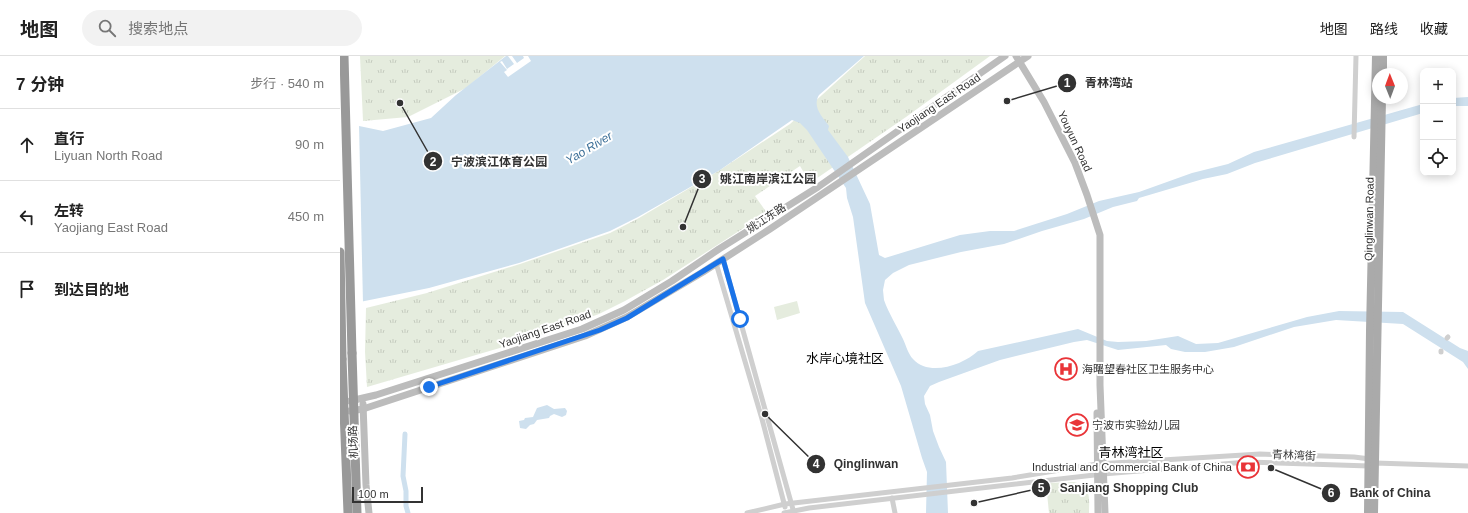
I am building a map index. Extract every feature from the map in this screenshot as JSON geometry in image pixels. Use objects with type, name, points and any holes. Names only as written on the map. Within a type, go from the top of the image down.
[{"type":"highway","points":[[344,56],[357,513]]},
{"type":"highway","points":[[340,252],[342,360],[348,513]]},
{"type":"main road","name":"Yaojiang East Road","points":[[340,403],[363,398],[484,361],[582,329],[624,310],[672,281],[719,249],[818,187],[1005,56]]},
{"type":"main road","name":"Yaojiang East Road","points":[[844,180],[1018,59],[1028,56]]},
{"type":"main road","points":[[1376,56],[1374,107],[1378,128]]},
{"type":"main road","points":[[1383,56],[1383,68]]},
{"type":"main road","name":"Youyun Road","points":[[1018,59],[1048,109],[1075,163],[1100,235],[1100,385],[1096,422],[1100,463]]},
{"type":"main road","points":[[1378,128],[1381,104]]},
{"type":"main road","name":"Qinglinwan Road","points":[[1371,462],[1378,128]]},
{"type":"main road","name":"姚江东路","points":[[723,259],[844,180]]},
{"type":"main road","name":"Yaojiang East Road","points":[[340,414],[363,408],[600,330],[627,318],[723,259]]},
{"type":"main road","name":"机场路","points":[[363,398],[366,485],[369,513]]},
{"type":"main road","points":[[1368,513],[1371,462]]},
{"type":"main road","points":[[1371,462],[1374,513]]},
{"type":"main road","points":[[1098,513],[1100,463]]},
{"type":"main road","points":[[1100,475],[1105,513]]},
{"type":"street","points":[[1354,137],[1356,56]]},
{"type":"street","points":[[723,259],[794,512]]},
{"type":"street","points":[[716,263],[762,419],[785,504],[786,513]]},
{"type":"street","name":"青林湾街","points":[[747,513],[792,503],[1012,478],[1100,463],[1260,454],[1371,462],[1468,466]]},
{"type":"street","name":"青林湾街","points":[[786,513],[809,508],[927,494],[1100,475],[1247,462],[1371,462]]},
{"type":"street","points":[[892,498],[895,513]]},
{"type":"green space","points":[[360,56],[505,56],[466,88],[408,117],[363,121]]},
{"type":"green space","points":[[865,56],[990,56],[906,117],[810,183],[800,166],[755,196],[767,213],[663,280],[625,301],[599,314],[530,339],[367,387],[365,352],[366,308],[427,293],[520,264],[610,233],[639,218],[720,170],[790,124]]},
{"type":"green space","points":[[797,301],[800,313],[777,320],[774,307]]},
{"type":"green space","points":[[1074,482],[1080,484],[1087,490],[1089,498],[1089,513],[1049,513],[1046,483]]},
{"type":"water","name":"Yao River","points":[[506,56],[864,56],[819,95],[817,99],[817,107],[829,126],[828,130],[848,157],[870,204],[879,255],[885,258],[960,235],[990,231],[1014,231],[1067,214],[1099,201],[1139,192],[1192,173],[1228,164],[1254,152],[1420,105],[1420,114],[1255,163],[1227,174],[1203,179],[1139,198],[1137,201],[1113,207],[1084,219],[1004,244],[961,252],[909,265],[893,273],[885,280],[883,290],[884,300],[911,357],[920,364],[928,367],[946,367],[964,361],[978,351],[1078,329],[1107,341],[1146,341],[1178,336],[1196,344],[1218,343],[1307,317],[1339,311],[1403,312],[1460,348],[1468,351],[1468,369],[1463,362],[1403,324],[1336,320],[1294,327],[1234,347],[1205,352],[1185,352],[1171,349],[1166,345],[1118,350],[1087,340],[1000,360],[930,386],[924,396],[933,431],[946,462],[948,513],[926,513],[927,472],[901,386],[865,303],[853,217],[847,198],[846,188],[807,130],[800,123],[792,120],[720,170],[638,217],[610,231],[519,263],[429,288],[340,306],[340,122],[383,131],[431,118],[456,95]]},
{"type":"water","points":[[1468,97],[1468,106],[1456,106],[1456,98]]},
{"type":"water","points":[[547,405],[554,409],[565,408],[567,411],[566,415],[562,417],[554,414],[549,418],[537,420],[526,429],[520,428],[519,421],[524,420],[525,418],[533,417],[537,408]]},
{"type":"pier","points":[[508,56],[512,56],[517,63],[524,58],[523,56],[528,56],[531,61],[508,77],[504,72],[507,70],[500,62],[502,61],[507,69],[514,64]]},
{"type":"pier","points":[[340,120],[359,124],[363,304],[340,308]]},
{"type":"waterway","points":[[405,434],[403,476],[408,513]]},
{"type":"place","name":"青林湾站","points":[[1007,101]]},
{"type":"place","name":"宁波滨江体育公园","points":[[400,103]]},
{"type":"place","name":"姚江南岸滨江公园","points":[[683,227]]},
{"type":"place","name":"海曙望春社区卫生服务中心","points":[[1066,369]]},
{"type":"place","name":"Qinglinwan","points":[[765,414]]},
{"type":"place","name":"宁波市实验幼儿园","points":[[1077,425]]},
{"type":"place","name":"Industrial and Commercial Bank of China","points":[[1248,467]]},
{"type":"place","name":"Bank of China","points":[[1271,468]]},
{"type":"place","name":"Sanjiang Shopping Club","points":[[974,503]]},
{"type":"district","name":"水岸心境社区","points":[[845,358]]},
{"type":"district","name":"青林湾社区","points":[[1131,452]]},
{"type":"route","points":[[429,387],[600,330],[627,318],[723,259],[740,319]]}]
